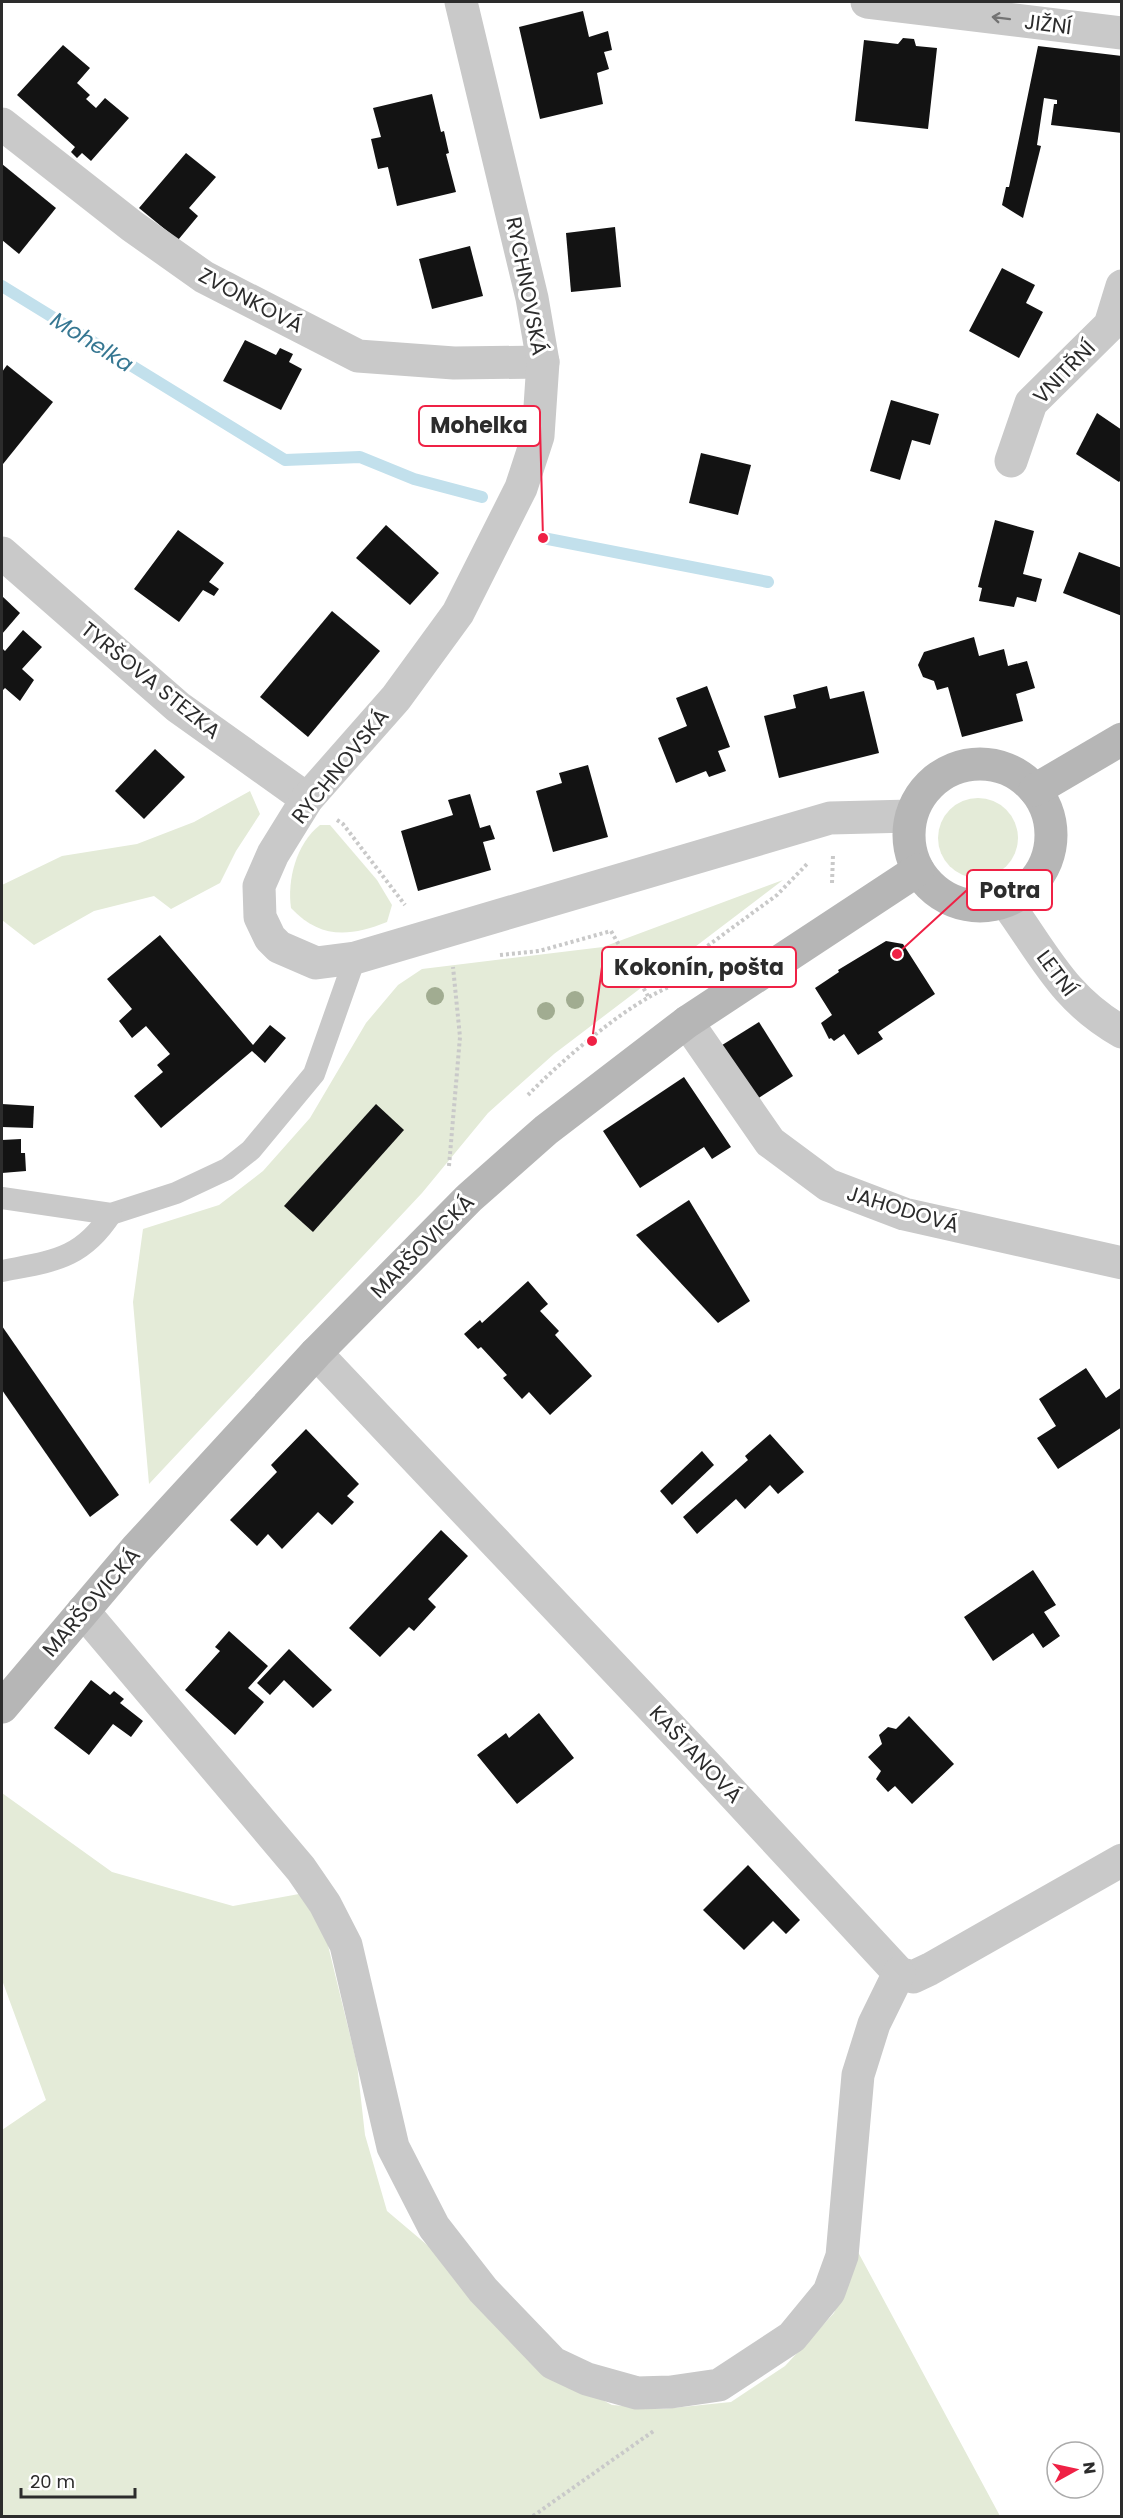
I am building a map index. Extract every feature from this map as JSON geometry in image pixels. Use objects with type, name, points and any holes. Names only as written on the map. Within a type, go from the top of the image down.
[{"type":"main road","points":[[1035,790],[1122,739]]},
{"type":"main road","points":[[976,763],[999,766],[1018,775],[1035,790],[1045,806],[1050,825],[1050,844],[1046,862],[1037,879],[1023,892],[1006,902],[981,907],[956,902],[934,890],[918,870],[909,844],[911,816],[920,796],[935,779],[955,768],[976,763]]},
{"type":"main road","name":"MARŠOVICKÁ","points":[[2,1707],[136,1549],[316,1353],[445,1222],[546,1130],[687,1022],[918,870]]},
{"type":"street","name":"RYCHNOVSKÁ","points":[[461,2],[532,298],[543,362],[538,436],[521,488],[458,613],[396,698],[306,799],[273,854],[259,886],[260,916],[270,938],[296,957],[316,963],[355,958],[830,818],[911,816]]},
{"type":"street","name":"JIŽNÍ","points":[[867,2],[1122,33]]},
{"type":"street","name":"ZVONKOVÁ","points":[[2,124],[132,226],[204,278],[358,356],[454,363],[543,362]]},
{"type":"street","name":"VNITŘNÍ","points":[[1011,461],[1031,404],[1110,325],[1122,286]]},
{"type":"street","name":"TYRŠOVA STEZKA","points":[[2,553],[178,707],[306,799]]},
{"type":"street","name":"LETNÍ","points":[[1006,902],[1070,994],[1096,1017],[1122,1032]]},
{"type":"street","name":"JAHODOVÁ","points":[[687,1022],[770,1142],[828,1185],[904,1214],[1122,1263]]},
{"type":"street","name":"KAŠTANOVÁ","points":[[316,1353],[701,1759],[899,1973]]},
{"type":"street","points":[[82,1611],[301,1869],[325,1904],[346,1945],[393,2147],[434,2227],[483,2290],[553,2363],[587,2379],[638,2393],[671,2392],[719,2385],[792,2337],[829,2292],[842,2256],[858,2075],[874,2024],[899,1973],[913,1977],[930,1970],[1122,1860]]},
{"type":"lane","points":[[2,1198],[111,1214],[176,1193],[227,1169],[251,1150],[281,1117],[314,1074],[355,958]]},
{"type":"lane","points":[[2,1272],[48,1262],[80,1250],[96,1236],[111,1214]]},
{"type":"path","points":[[306,799],[343,824],[391,883],[427,937]]},
{"type":"path","points":[[833,882],[834,850]]},
{"type":"path","points":[[696,976],[691,958],[777,896],[812,858]]},
{"type":"path","points":[[611,932],[648,996]]},
{"type":"path","points":[[445,1222],[460,1037],[453,961]]},
{"type":"path","points":[[533,2517],[663,2424]]},
{"type":"green space","points":[[250,791],[260,814],[236,851],[220,883],[171,909],[154,896],[94,911],[34,945],[2,920],[2,885],[62,856],[137,844],[194,822]]},
{"type":"green space","points":[[978,798],[993,801],[1006,810],[1015,823],[1018,838],[1015,853],[1006,866],[993,875],[978,878],[963,875],[950,866],[941,853],[938,838],[941,823],[950,810],[963,801]]},
{"type":"green space","points":[[320,825],[330,825],[377,880],[392,905],[387,922],[360,930],[336,932],[313,925],[291,908],[290,886],[295,863],[305,842]]},
{"type":"green space","points":[[783,880],[554,1054],[488,1113],[422,1193],[149,1484],[133,1302],[143,1229],[219,1205],[263,1171],[310,1118],[366,1023],[398,985],[422,969],[603,947]]},
{"type":"green space","points":[[2,1793],[112,1872],[233,1906],[299,1894],[325,1933],[357,2064],[365,2135],[387,2211],[439,2255],[541,2368],[612,2405],[663,2409],[731,2402],[785,2366],[834,2313],[858,2252],[1000,2516],[2,2516],[2,2130],[46,2100],[2,1980]]},
{"type":"building","points":[[583,11],[589,37],[608,31],[612,50],[604,52],[609,69],[597,73],[603,104],[540,119],[519,27]]},
{"type":"building","points":[[903,38],[914,39],[916,46],[937,48],[928,129],[855,121],[864,40],[898,44]]},
{"type":"building","points":[[63,45],[90,68],[77,83],[90,95],[86,99],[96,108],[105,98],[129,118],[91,161],[82,153],[77,158],[71,152],[75,147],[17,95]]},
{"type":"building","points":[[1038,46],[1122,56],[1122,133],[1051,125],[1054,104],[1057,104],[1057,100],[1044,98],[1037,145],[1041,146],[1023,218],[1002,205],[1006,187],[1009,187]]},
{"type":"building","points":[[432,94],[441,132],[444,131],[449,153],[446,154],[456,192],[397,206],[388,167],[378,169],[371,139],[381,137],[373,108]]},
{"type":"building","points":[[186,153],[216,177],[189,208],[198,216],[178,240],[139,208]]},
{"type":"building","points":[[2,164],[56,208],[19,254],[2,240]]},
{"type":"building","points":[[615,227],[621,287],[571,292],[566,233]]},
{"type":"building","points":[[470,246],[483,296],[432,309],[419,259]]},
{"type":"building","points":[[1002,268],[1035,285],[1026,303],[1043,312],[1019,358],[969,331]]},
{"type":"building","points":[[245,340],[276,355],[280,348],[293,354],[289,362],[302,369],[281,410],[223,381]]},
{"type":"building","points":[[7,365],[53,402],[3,464],[2,372]]},
{"type":"building","points":[[891,400],[939,414],[930,445],[912,440],[900,480],[870,471]]},
{"type":"building","points":[[1097,413],[1122,430],[1122,478],[1119,482],[1076,454]]},
{"type":"building","points":[[701,453],[751,465],[738,515],[689,503]]},
{"type":"building","points":[[995,520],[1034,531],[1023,574],[1042,579],[1036,602],[1017,597],[1014,607],[979,601],[982,588],[978,587]]},
{"type":"building","points":[[386,525],[439,573],[410,605],[356,558]]},
{"type":"building","points":[[178,530],[224,563],[209,582],[219,589],[214,596],[203,590],[179,622],[134,589]]},
{"type":"building","points":[[1079,552],[1122,568],[1122,616],[1063,593]]},
{"type":"building","points":[[2,596],[20,613],[2,634]]},
{"type":"building","points":[[332,611],[380,651],[308,737],[260,697]]},
{"type":"building","points":[[23,630],[42,647],[22,669],[34,680],[20,701],[5,688],[2,691],[2,648],[5,651]]},
{"type":"building","points":[[974,637],[979,656],[1004,649],[1008,666],[1027,661],[1035,688],[1016,694],[1023,721],[962,737],[948,687],[937,690],[934,681],[923,677],[918,665],[924,652]]},
{"type":"building","points":[[707,686],[730,747],[718,751],[726,771],[709,777],[706,771],[676,783],[658,738],[687,726],[676,698]]},
{"type":"building","points":[[827,686],[830,699],[864,691],[879,753],[779,778],[764,716],[796,708],[793,695]]},
{"type":"building","points":[[155,749],[185,777],[144,819],[115,791]]},
{"type":"building","points":[[588,765],[608,837],[553,852],[536,791],[562,783],[559,773]]},
{"type":"building","points":[[470,794],[480,828],[490,825],[495,839],[483,842],[491,870],[418,891],[401,831],[453,815],[448,800]]},
{"type":"building","points":[[160,935],[253,1045],[270,1025],[286,1038],[265,1063],[252,1051],[161,1128],[134,1096],[163,1072],[157,1065],[170,1054],[146,1026],[132,1038],[119,1021],[132,1009],[107,979]]},
{"type":"building","points":[[886,941],[903,944],[935,994],[878,1032],[883,1039],[858,1055],[844,1034],[834,1041],[829,1039],[821,1023],[832,1015],[815,988],[839,972],[838,970]]},
{"type":"building","points":[[759,1022],[793,1076],[754,1101],[719,1047]]},
{"type":"building","points":[[684,1077],[731,1147],[712,1159],[704,1147],[640,1188],[603,1131]]},
{"type":"building","points":[[2,1104],[34,1106],[33,1128],[2,1127]]},
{"type":"building","points":[[376,1104],[404,1130],[313,1232],[284,1206]]},
{"type":"building","points":[[21,1139],[21,1153],[25,1153],[26,1171],[2,1173],[2,1140]]},
{"type":"building","points":[[689,1200],[750,1301],[718,1323],[636,1235]]},
{"type":"building","points":[[528,1281],[548,1304],[540,1311],[559,1331],[555,1335],[592,1376],[550,1415],[529,1392],[522,1399],[503,1378],[507,1375],[481,1347],[478,1349],[464,1334],[480,1320],[482,1323]]},
{"type":"building","points":[[2,1326],[119,1495],[90,1517],[2,1390]]},
{"type":"building","points":[[1086,1368],[1106,1398],[1122,1387],[1122,1427],[1058,1469],[1037,1438],[1056,1426],[1039,1399]]},
{"type":"building","points":[[306,1429],[359,1484],[347,1496],[354,1502],[332,1525],[318,1512],[282,1549],[268,1534],[257,1546],[230,1520],[277,1472],[271,1465]]},
{"type":"building","points":[[770,1434],[804,1472],[778,1494],[770,1485],[745,1509],[736,1499],[697,1534],[683,1517],[748,1460],[745,1456]]},
{"type":"building","points":[[702,1451],[714,1465],[672,1505],[660,1491]]},
{"type":"building","points":[[441,1530],[468,1556],[428,1599],[436,1607],[414,1631],[409,1627],[380,1657],[349,1628]]},
{"type":"building","points":[[1033,1570],[1056,1605],[1044,1612],[1060,1636],[1043,1648],[1033,1633],[993,1661],[964,1617]]},
{"type":"building","points":[[229,1631],[268,1666],[248,1688],[264,1702],[235,1735],[185,1690],[220,1651],[215,1647]]},
{"type":"building","points":[[289,1649],[332,1690],[313,1708],[284,1680],[270,1695],[257,1683]]},
{"type":"building","points":[[91,1680],[110,1695],[114,1691],[124,1699],[120,1703],[143,1721],[131,1737],[113,1724],[89,1755],[54,1728]]},
{"type":"building","points":[[539,1713],[574,1758],[517,1804],[477,1755],[506,1733],[509,1738]]},
{"type":"building","points":[[909,1716],[954,1764],[912,1804],[895,1786],[888,1792],[876,1779],[881,1771],[868,1757],[882,1744],[879,1735],[888,1727],[896,1729]]},
{"type":"building","points":[[748,1865],[800,1920],[786,1934],[773,1921],[744,1950],[703,1910]]},
{"type":"waterway","name":"Mohelka","points":[[2,286],[285,460],[360,457],[414,479],[482,497]]},
{"type":"waterway","name":"Mohelka","points":[[543,538],[768,582]]},
{"type":"place","name":"Mohelka","points":[[543,538]]},
{"type":"place","name":"Potra","points":[[897,954]]},
{"type":"place","name":"Kokonín, pošta","points":[[592,1041]]}]
